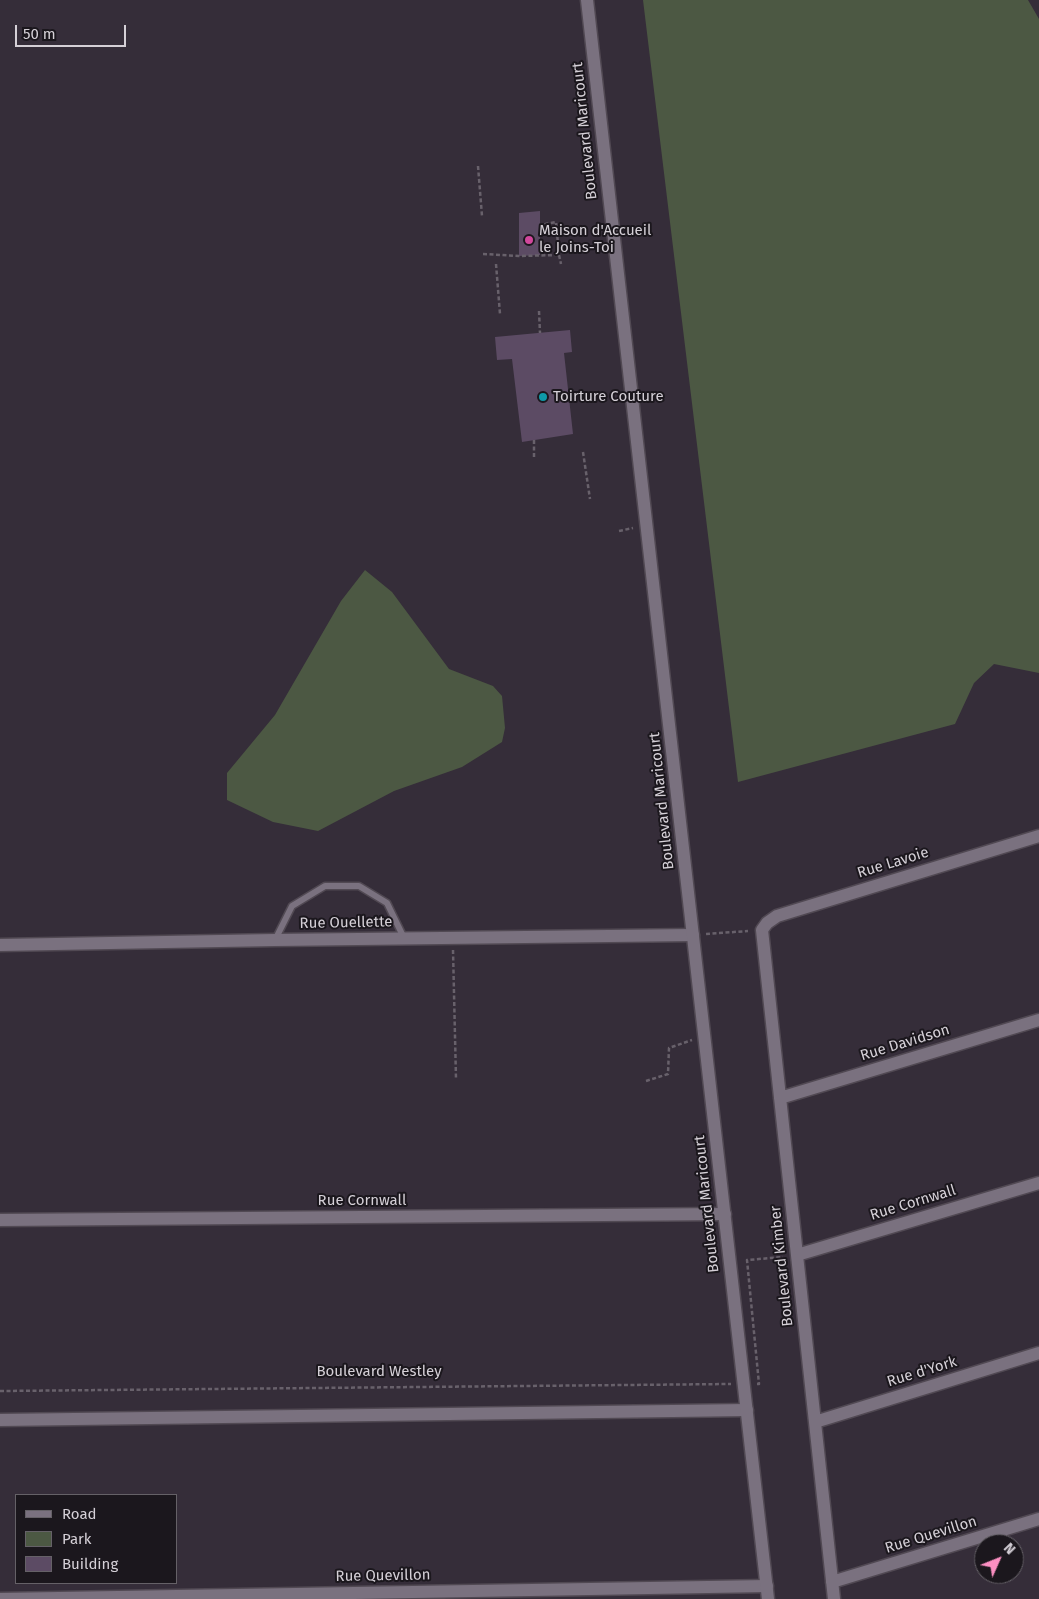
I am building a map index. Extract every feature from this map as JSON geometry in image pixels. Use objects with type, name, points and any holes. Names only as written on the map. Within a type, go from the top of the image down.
[{"type":"street","name":"Boulevard Maricourt","points":[[587,0],[768,1599]]},
{"type":"street","name":"Rue Lavoie","points":[[756,931],[777,916],[1039,836]]},
{"type":"street","name":"Boulevard Kimber","points":[[756,931],[780,1098],[791,1256],[815,1422],[834,1599]]},
{"type":"street","name":"Rue Ouellette","points":[[0,945],[693,935]]},
{"type":"street","name":"Rue Davidson","points":[[780,1098],[1039,1020]]},
{"type":"street","name":"Rue Cornwall","points":[[791,1256],[1039,1182]]},
{"type":"street","name":"Rue Cornwall","points":[[0,1220],[725,1214]]},
{"type":"street","name":"Rue d'York","points":[[815,1422],[1039,1354]]},
{"type":"street","points":[[0,1420],[747,1410]]},
{"type":"street","name":"Rue Quevillon","points":[[832,1582],[1039,1519]]},
{"type":"street","name":"Rue Quevillon","points":[[0,1599],[767,1586]]},
{"type":"lane","points":[[275,940],[292,906],[325,886],[359,886],[387,903],[404,938]]},
{"type":"path","points":[[478,166],[482,216]]},
{"type":"path","points":[[540,225],[556,222],[561,264]]},
{"type":"path","points":[[483,254],[520,256],[559,255]]},
{"type":"path","points":[[496,264],[500,314]]},
{"type":"path","points":[[539,311],[540,333]]},
{"type":"path","points":[[534,440],[534,457]]},
{"type":"path","points":[[583,452],[590,500]]},
{"type":"path","points":[[724,926],[730,932]]},
{"type":"path","points":[[693,935],[756,931]]},
{"type":"path","points":[[724,939],[730,932]]},
{"type":"path","points":[[452,938],[456,1079]]},
{"type":"path","points":[[646,1081],[668,1074],[669,1048],[704,1035]]},
{"type":"path","name":"Boulevard Westley","points":[[0,1391],[759,1384],[748,1260],[791,1256]]},
{"type":"green space","points":[[643,0],[1028,0],[1039,19],[1039,673],[994,664],[974,683],[955,724],[738,782]]},
{"type":"green space","points":[[365,570],[392,592],[449,669],[493,686],[502,696],[505,728],[502,742],[462,767],[394,791],[318,831],[273,822],[227,800],[227,773],[275,715],[341,601]]},
{"type":"building","name":"Maison d'Accueil le Joins-Toi","points":[[540,211],[540,255],[519,256],[519,213]]},
{"type":"building","name":"Toirture Couture","points":[[570,330],[572,352],[564,353],[573,434],[522,442],[512,359],[497,360],[495,337]]},
{"type":"place","name":"Maison d'Accueil le Joins-Toi","points":[[529,240]]},
{"type":"place","name":"Toirture Couture","points":[[543,397]]}]
